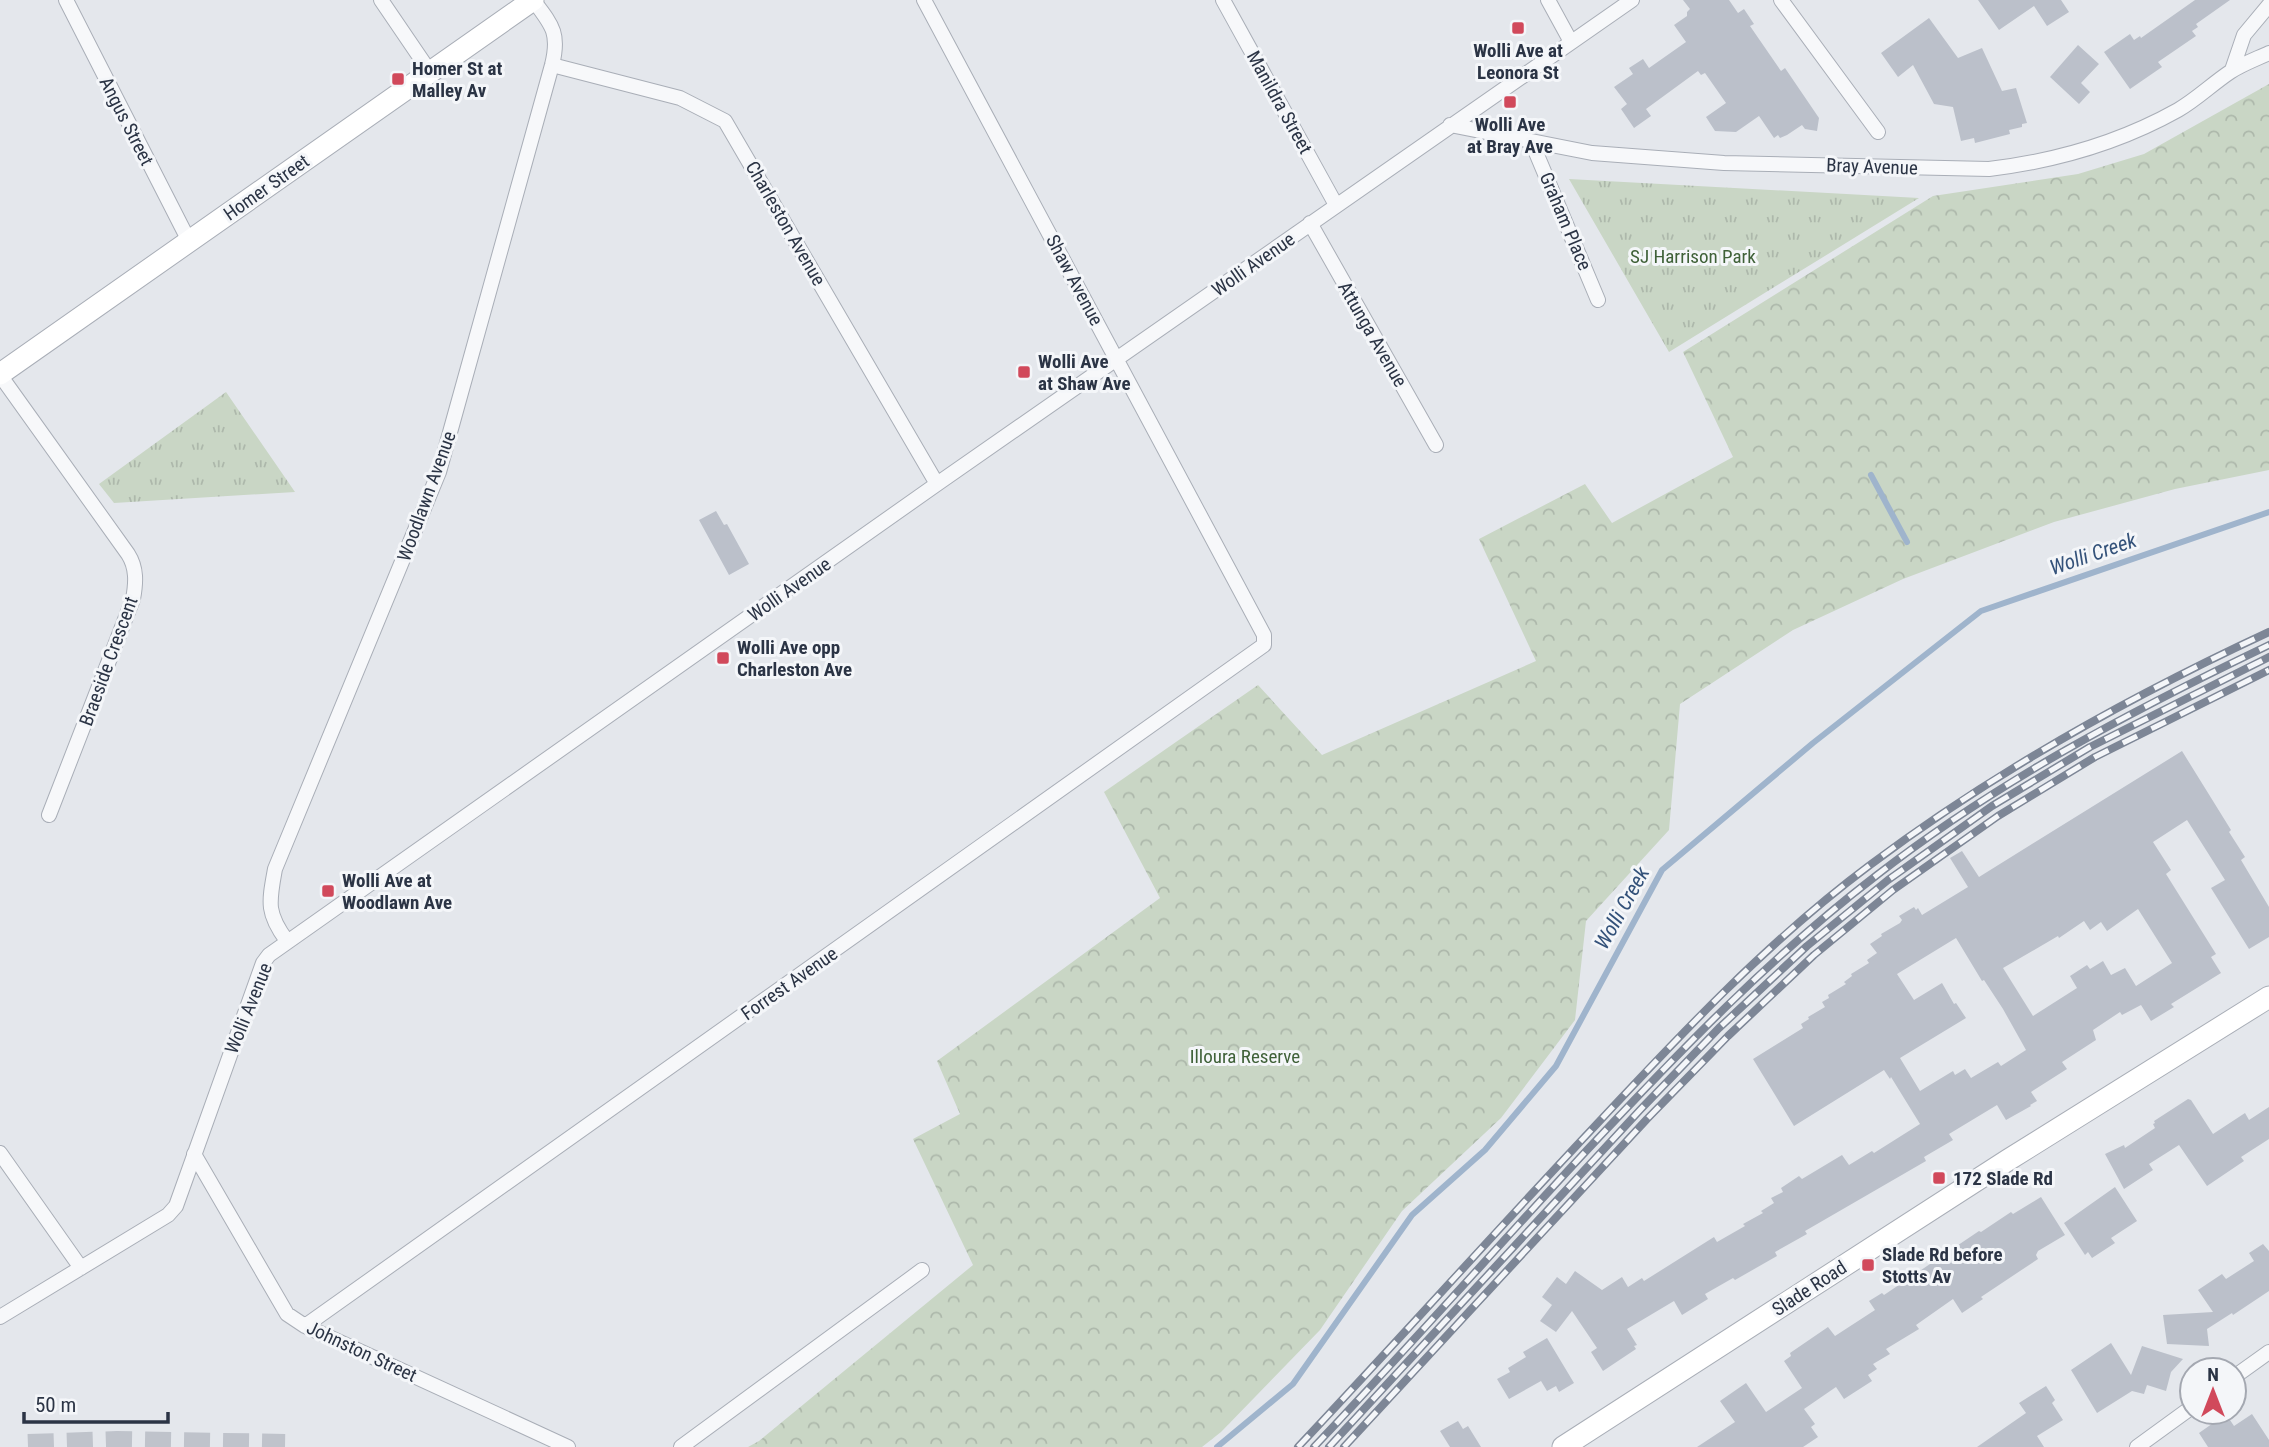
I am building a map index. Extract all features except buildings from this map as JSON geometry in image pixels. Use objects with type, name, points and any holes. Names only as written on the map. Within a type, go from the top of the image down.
[{"type":"main road","name":"Homer Street","points":[[0,374],[533,0]]},
{"type":"main road","name":"Slade Road","points":[[1563,1447],[2008,1160],[2269,997]]},
{"type":"street","name":"Angus Street","points":[[66,0],[189,241]]},
{"type":"street","points":[[381,0],[430,72]]},
{"type":"street","name":"Woodlawn Avenue","points":[[287,941],[271,916],[270,896],[275,869],[439,471],[552,65],[556,37],[552,25],[533,0]]},
{"type":"street","name":"Shaw Avenue","points":[[924,0],[1264,635]]},
{"type":"street","name":"Manildra Street","points":[[1223,0],[1336,205]]},
{"type":"street","points":[[1548,0],[1571,42]]},
{"type":"street","name":"Wolli Avenue","points":[[0,1317],[168,1215],[176,1206],[263,963],[287,941],[1632,0]]},
{"type":"street","points":[[1781,0],[1878,132]]},
{"type":"street","points":[[2232,70],[2245,36],[2269,5]]},
{"type":"street","name":"Bray Avenue","points":[[1450,125],[1591,153],[1724,163],[1989,169],[2055,158],[2109,143],[2179,109],[2232,70],[2269,53]]},
{"type":"street","name":"Charleston Avenue","points":[[552,65],[680,98],[725,121],[937,484]]},
{"type":"street","name":"Graham Place","points":[[1532,143],[1598,300]]},
{"type":"street","name":"Attunga Avenue","points":[[1310,223],[1436,445]]},
{"type":"street","name":"Braeside Crescent","points":[[0,374],[134,566],[133,599],[49,815]]},
{"type":"street","name":"Forrest Avenue","points":[[305,1326],[1264,645],[1264,635]]},
{"type":"street","points":[[0,1153],[80,1268]]},
{"type":"street","name":"Johnston Street","points":[[194,1154],[287,1314],[305,1326],[568,1447]]},
{"type":"street","points":[[681,1447],[922,1270]]},
{"type":"street","points":[[2248,1367],[2269,1352]]},
{"type":"street","points":[[2141,1446],[2178,1418]]},
{"type":"green space","name":"Illoura Reserve","points":[[2269,84],[2269,470],[2175,489],[2054,522],[1903,579],[1793,630],[1680,704],[1669,830],[1586,921],[1575,1020],[1501,1118],[1402,1211],[1320,1330],[1221,1432],[1202,1447],[748,1447],[759,1441],[973,1265],[913,1139],[960,1114],[937,1061],[1160,898],[1104,792],[1258,685],[1322,755],[1536,661],[1479,539],[1585,484],[1612,523],[1733,457],[1683,352],[1933,196],[2078,174],[2144,154]]},
{"type":"green space","name":"SJ Harrison Park","points":[[1569,179],[1919,198],[1669,352]]},
{"type":"green space","points":[[226,392],[295,492],[114,503],[99,484]]},
{"type":"waterway","points":[[1871,475],[1907,542]]},
{"type":"waterway","name":"Wolli Creek","points":[[1217,1447],[1293,1384],[1412,1215],[1485,1150],[1556,1066],[1662,870],[1813,743],[1981,611],[2269,512]]},
{"type":"tunnel","points":[[28,1447],[117,1444],[285,1447]]},
{"type":"railway","points":[[1298,1447],[1660,1057],[1726,990],[1832,894],[1965,798],[2064,738],[2165,683],[2269,632]]},
{"type":"railway","points":[[1314,1447],[1657,1077],[1727,1006],[1838,906],[1923,841],[2018,778],[2116,722],[2269,645]]},
{"type":"railway","points":[[1329,1447],[1640,1110],[1719,1028],[1807,946],[1888,880],[1992,806],[2090,747],[2269,657]]},
{"type":"railway","points":[[1344,1447],[1647,1119],[1728,1036],[1814,955],[1893,890],[1998,816],[2095,757],[2269,670]]},
{"type":"place","name":"Wolli Ave at Leonora St","points":[[1518,28]]},
{"type":"place","name":"Homer St at Malley Av","points":[[398,79]]},
{"type":"place","name":"Wolli Ave at Bray Ave","points":[[1510,102]]},
{"type":"place","name":"Wolli Ave at Shaw Ave","points":[[1024,372]]},
{"type":"place","name":"Wolli Ave opp Charleston Ave","points":[[723,658]]},
{"type":"place","name":"Wolli Ave at Woodlawn Ave","points":[[328,891]]},
{"type":"place","name":"172 Slade Rd","points":[[1939,1178]]},
{"type":"place","name":"Slade Rd before Stotts Av","points":[[1868,1265]]}]
